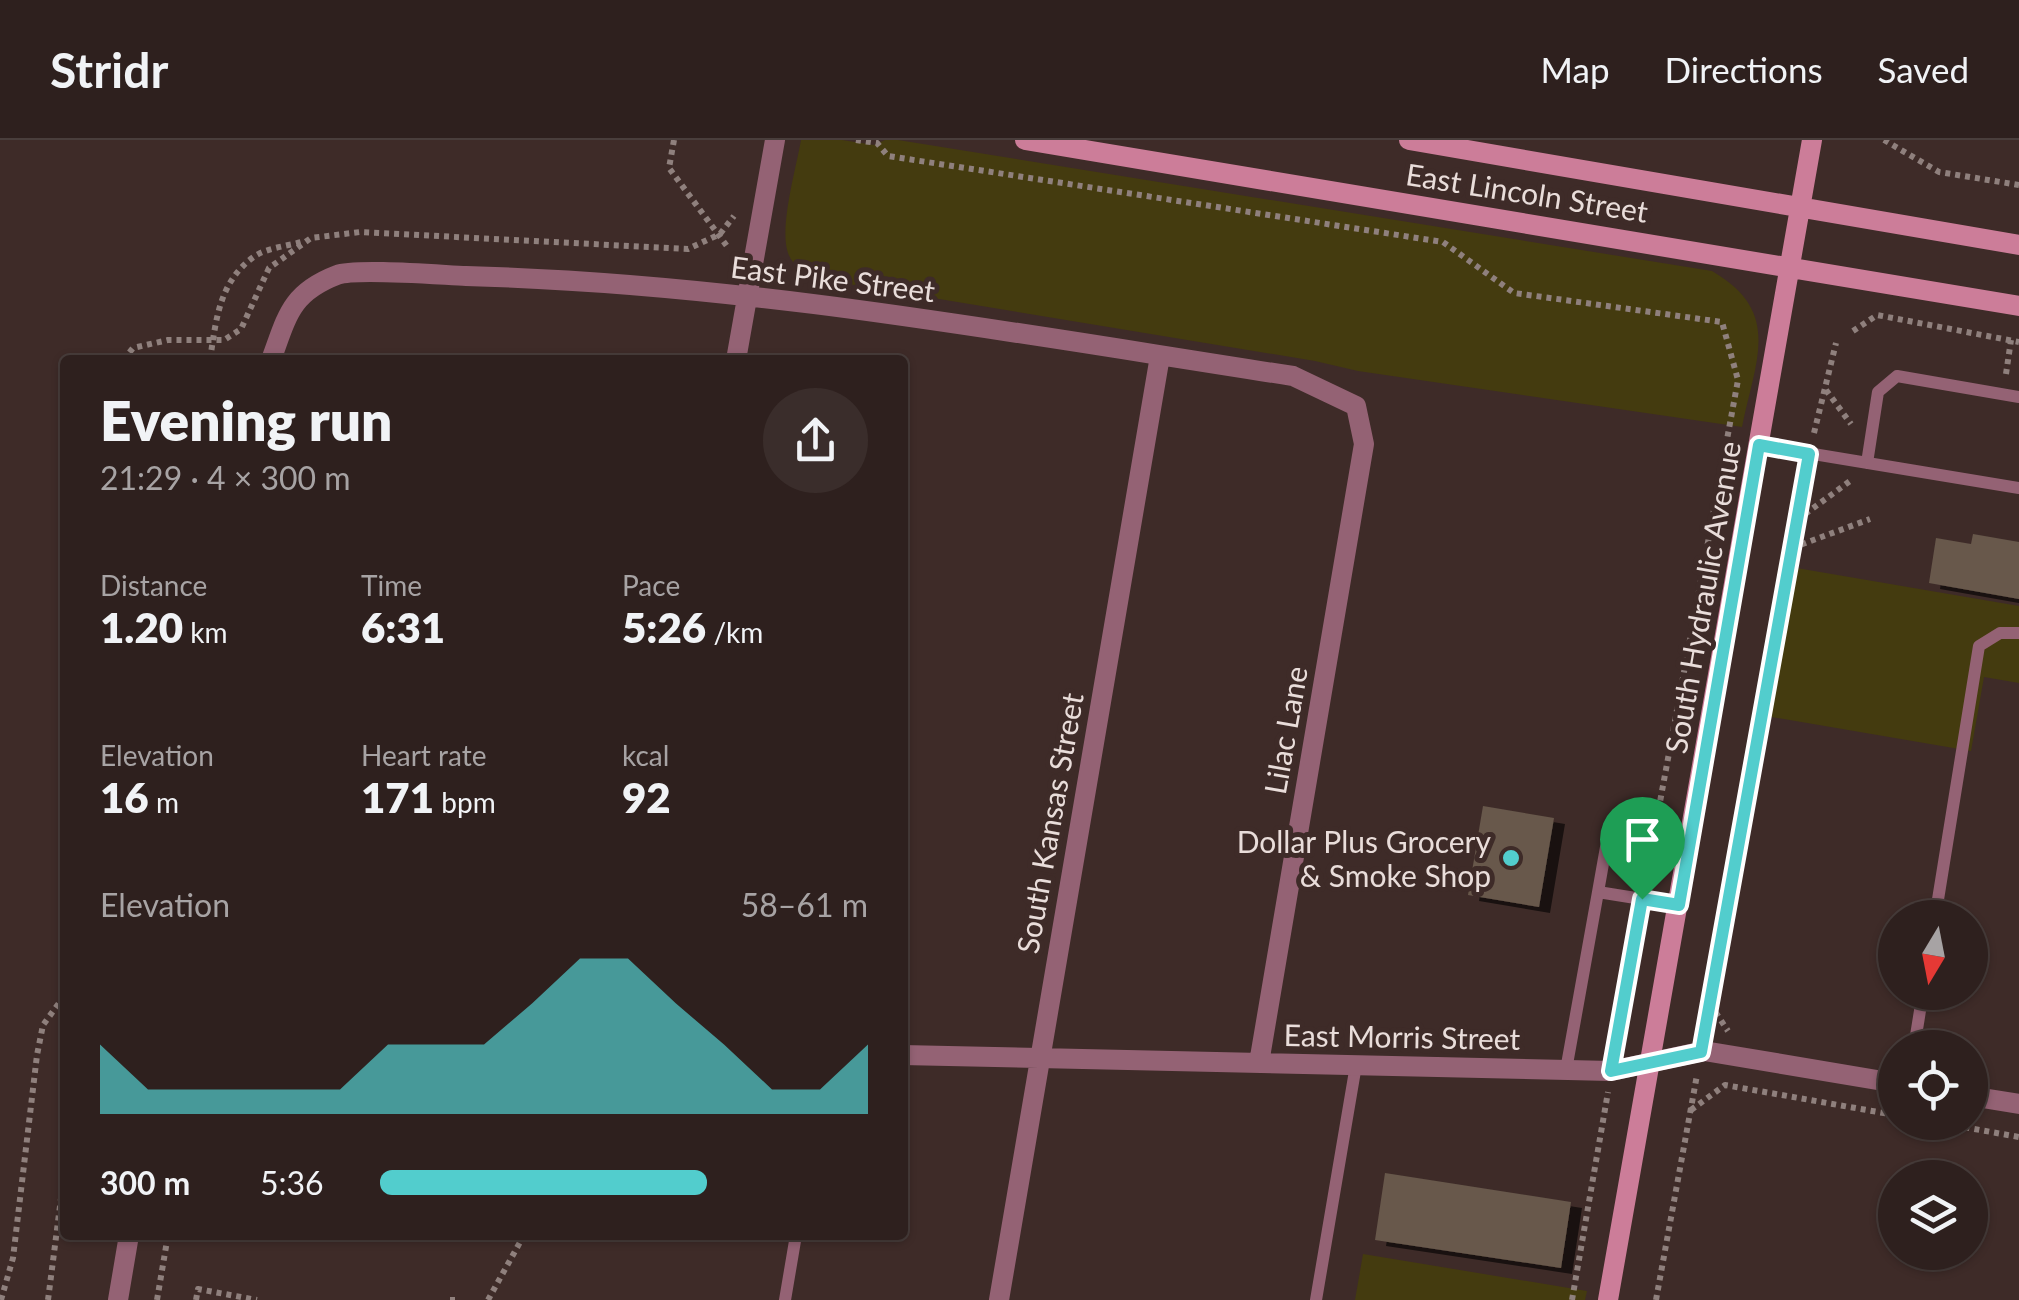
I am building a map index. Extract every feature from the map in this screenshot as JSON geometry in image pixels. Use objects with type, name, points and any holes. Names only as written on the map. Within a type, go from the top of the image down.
[{"type":"street","points":[[737,355],[775,140]]},
{"type":"street","name":"East Lincoln Street","points":[[1024,140],[2019,306]]},
{"type":"street","name":"East Lincoln Street","points":[[1409,140],[2019,245]]},
{"type":"street","name":"South Hydraulic Avenue","points":[[1608,1300],[1812,140]]},
{"type":"street","name":"East Pike Street","points":[[273,355],[292,305],[341,273],[518,278],[816,302],[1293,376],[1356,406]]},
{"type":"street","name":"South Kansas Street","points":[[999,1300],[1160,356]]},
{"type":"street","name":"Lilac Lane","points":[[1259,1063],[1364,444],[1356,406]]},
{"type":"street","name":"East Morris Street","points":[[908,1055],[1611,1071],[1701,1052],[1878,1080]]},
{"type":"street","points":[[1988,1099],[2019,1104]]},
{"type":"street","points":[[118,1300],[129,1240]]},
{"type":"lane","points":[[1867,463],[1878,392],[1897,376],[2019,397]]},
{"type":"lane","points":[[1759,445],[2019,488]]},
{"type":"lane","points":[[1938,900],[1979,646],[2000,634],[2019,633]]},
{"type":"lane","points":[[1566,1070],[1606,847]]},
{"type":"lane","points":[[1598,892],[1679,905]]},
{"type":"lane","points":[[1316,1300],[1356,1066]]},
{"type":"lane","points":[[785,1300],[795,1240]]},
{"type":"path","points":[[674,140],[669,168],[730,250],[754,256]]},
{"type":"path","points":[[856,140],[877,144],[888,156],[1443,242],[1514,293],[1722,322],[1738,380],[1572,1300]]},
{"type":"path","points":[[1884,140],[1939,172],[2019,185]]},
{"type":"path","points":[[211,355],[225,287],[257,254],[321,237]]},
{"type":"path","points":[[1854,331],[1876,316],[2015,341],[2006,377]]},
{"type":"path","points":[[1656,1300],[1796,521],[1836,343]]},
{"type":"path","points":[[1825,389],[1852,426]]},
{"type":"path","points":[[1796,521],[1850,481]]},
{"type":"path","points":[[1791,549],[1870,519]]},
{"type":"path","points":[[1,1300],[13,1258],[37,1055],[43,1025],[60,1002]]},
{"type":"path","points":[[1690,1111],[1725,1086],[1878,1113]]},
{"type":"path","points":[[1988,1131],[2019,1137]]},
{"type":"path","points":[[48,1300],[60,1207]]},
{"type":"path","points":[[157,1300],[167,1240]]},
{"type":"path","points":[[488,1300],[521,1240]]},
{"type":"path","points":[[196,1300],[198,1289],[257,1300]]},
{"type":"path","points":[[450,1300],[458,1300]]},
{"type":"shaded area","points":[[801,140],[874,145],[898,140],[1712,271],[1734,287],[1748,303],[1756,321],[1757,359],[1742,427],[1358,371],[818,279],[793,262],[786,242],[787,213]]},
{"type":"shaded area","points":[[1779,565],[2019,606],[2019,683],[1984,677],[1971,751],[1754,714]]},
{"type":"shaded area","points":[[1363,1254],[1587,1291],[1585,1300],[1355,1300]]},
{"type":"building","points":[[1973,534],[2019,542],[2019,599],[1929,583],[1936,538],[1971,544]]},
{"type":"building","points":[[1483,806],[1554,818],[1539,907],[1468,895]]},
{"type":"building","points":[[1385,1173],[1571,1202],[1561,1268],[1375,1240]]},
{"type":"place","name":"Dollar Plus Grocery & Smoke Shop","points":[[1511,858]]},
{"type":"route","points":[[1759,445],[1809,454],[1701,1052],[1611,1071],[1642,899],[1679,905],[1759,445]]}]
